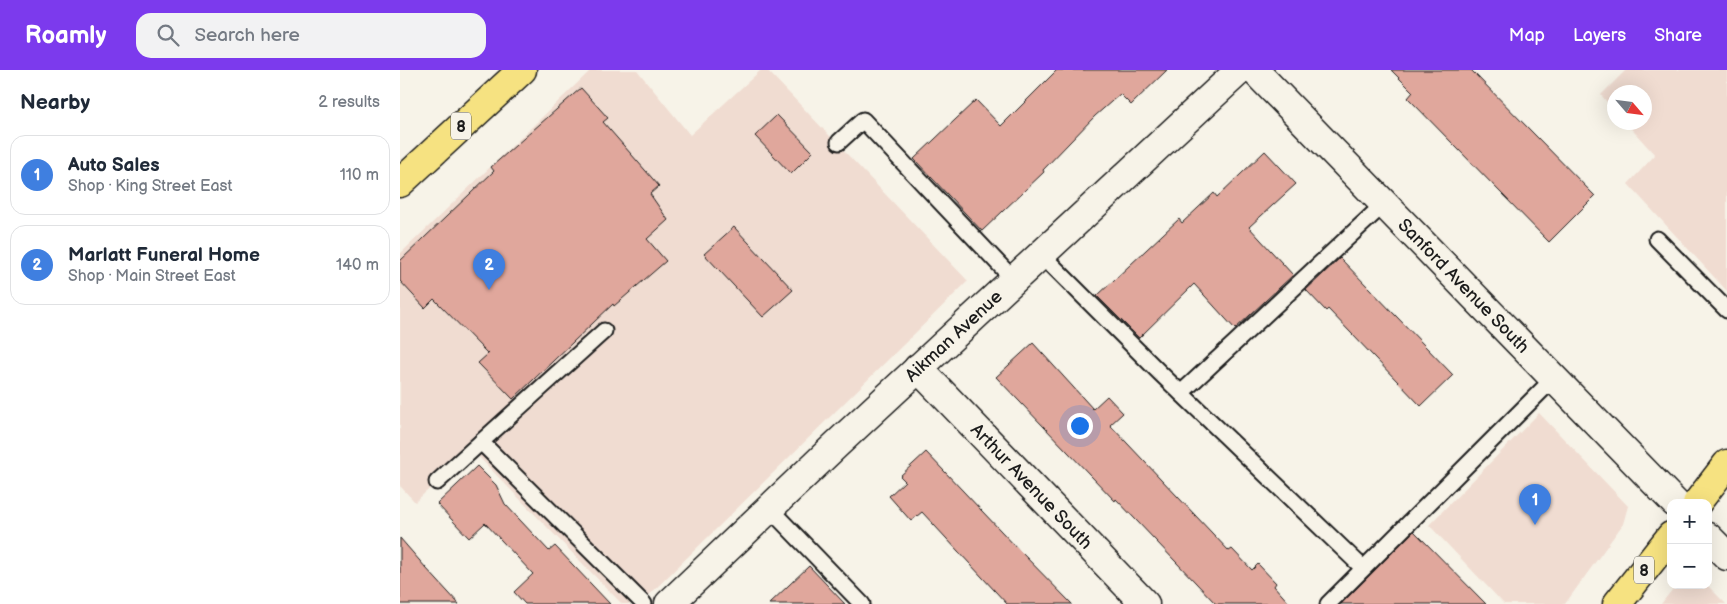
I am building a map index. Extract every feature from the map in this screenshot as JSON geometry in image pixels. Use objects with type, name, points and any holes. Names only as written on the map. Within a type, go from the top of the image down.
[{"type":"main road","name":"8","points":[[400,183],[522,70]]},
{"type":"main road","points":[[1699,499],[1727,464]]},
{"type":"main road","name":"8","points":[[1617,604],[1667,541]]},
{"type":"street","name":"Aikman Avenue","points":[[669,604],[918,368],[1240,70]]},
{"type":"street","name":"Sanford Avenue South","points":[[1254,70],[1671,499]]},
{"type":"street","name":"Arthur Avenue South","points":[[918,368],[1145,604]]},
{"type":"street","points":[[1712,541],[1727,556]]},
{"type":"lane","points":[[839,142],[863,120],[1014,280]]},
{"type":"lane","points":[[1181,393],[1385,203]]},
{"type":"lane","points":[[1657,239],[1727,310]]},
{"type":"lane","points":[[1041,254],[1181,393],[1363,568]]},
{"type":"lane","points":[[437,482],[604,331]]},
{"type":"lane","points":[[1328,604],[1554,378]]},
{"type":"lane","points":[[481,442],[644,604]]},
{"type":"lane","points":[[769,508],[862,604]]},
{"type":"shaded area","points":[[591,70],[637,70],[690,135],[761,70],[767,70],[968,281],[640,604],[622,604],[472,450],[415,502],[400,486],[400,254]]},
{"type":"shaded area","points":[[1626,70],[1727,70],[1727,291],[1628,184],[1655,155],[1632,130],[1652,130],[1652,85],[1611,85]]},
{"type":"shaded area","points":[[1607,89],[1607,102],[1601,95]]},
{"type":"shaded area","points":[[1539,413],[1628,506],[1623,524],[1565,604],[1504,604],[1429,525]]},
{"type":"shaded area","points":[[1673,589],[1711,589],[1726,604],[1661,604]]},
{"type":"building","points":[[1057,70],[1167,70],[1131,105],[1120,94],[1095,116],[1043,170],[1044,172],[982,231],[914,159],[976,100],[1001,126]]},
{"type":"building","points":[[1391,70],[1471,70],[1595,196],[1549,242],[1408,98],[1413,92]]},
{"type":"building","points":[[581,88],[608,118],[603,122],[659,186],[650,194],[668,220],[647,239],[666,261],[614,306],[613,304],[513,399],[478,363],[488,354],[434,299],[425,308],[400,281],[400,261],[494,171],[491,167]]},
{"type":"building","points":[[777,115],[813,152],[791,174],[755,136]]},
{"type":"building","points":[[1265,151],[1296,184],[1249,227],[1293,275],[1235,329],[1194,284],[1139,338],[1097,296],[1179,219],[1182,223],[1214,193],[1217,197]]},
{"type":"building","points":[[734,227],[793,290],[763,317],[704,254]]},
{"type":"building","points":[[1340,258],[1453,375],[1421,406],[1328,309],[1326,311],[1306,290]]},
{"type":"building","points":[[1033,343],[1093,409],[1107,396],[1123,413],[1110,425],[1229,551],[1232,549],[1252,570],[1258,564],[1276,583],[1274,586],[1290,604],[1216,604],[996,377]]},
{"type":"building","points":[[926,452],[1072,604],[1007,604],[922,512],[911,521],[889,496],[905,481],[900,476]]},
{"type":"building","points":[[477,466],[496,485],[505,504],[549,551],[555,546],[610,604],[525,604],[514,592],[533,574],[485,523],[469,538],[437,504]]},
{"type":"building","points":[[1414,531],[1486,604],[1341,604]]},
{"type":"building","points":[[400,538],[426,568],[459,604],[400,604]]},
{"type":"building","points":[[809,566],[845,604],[769,604]]},
{"type":"place","name":"Marlatt Funeral Home","points":[[489,290]]},
{"type":"place","name":"Auto Sales","points":[[1535,525]]}]
